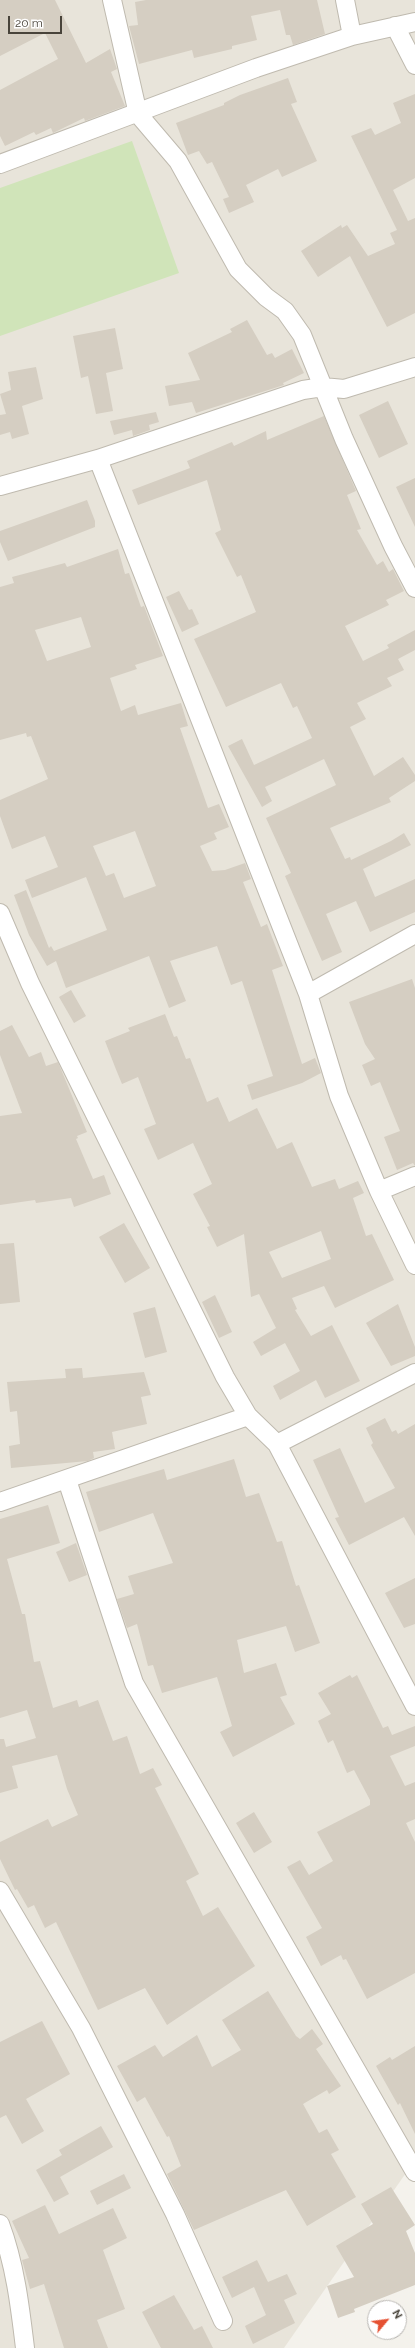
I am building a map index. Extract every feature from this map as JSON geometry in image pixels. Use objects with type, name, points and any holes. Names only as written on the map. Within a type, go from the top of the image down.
[{"type":"street","points":[[112,0],[138,114],[178,161],[238,269],[266,297],[285,311],[302,335],[323,387],[393,546],[415,588]]},
{"type":"street","points":[[345,0],[352,36]]},
{"type":"street","points":[[0,164],[138,114],[256,68],[352,36],[415,22]]},
{"type":"street","points":[[395,26],[415,66]]},
{"type":"street","points":[[0,486],[98,459],[303,390],[323,387],[344,389],[415,367]]},
{"type":"street","points":[[98,459],[308,994],[340,1096],[379,1191],[415,1265]]},
{"type":"street","points":[[0,913],[30,983],[226,1377],[248,1416],[276,1444],[415,1706]]},
{"type":"street","points":[[308,994],[415,934]]},
{"type":"street","points":[[379,1191],[415,1176]]},
{"type":"street","points":[[276,1444],[415,1373]]},
{"type":"street","points":[[0,1502],[248,1416]]},
{"type":"street","points":[[67,1480],[134,1683],[415,2172]]},
{"type":"street","points":[[0,1891],[81,2028],[175,2214],[223,2321]]},
{"type":"street","points":[[0,2224],[7,2243],[17,2285],[25,2348]]},
{"type":"shaded area","points":[[0,0],[415,0],[415,2160],[284,2348],[0,2348]]},
{"type":"green space","points":[[132,141],[179,273],[0,336],[0,188]]},
{"type":"building","points":[[0,0],[55,0],[86,63],[110,49],[117,69],[111,72],[125,106],[85,121],[84,118],[53,133],[51,128],[36,135],[34,132],[5,146],[0,136],[0,90],[58,59],[45,33],[0,56]]},
{"type":"building","points":[[146,0],[317,0],[325,34],[293,45],[290,35],[286,35],[280,10],[251,16],[257,40],[232,46],[232,49],[194,58],[192,50],[139,64],[129,26],[138,25],[135,2]]},
{"type":"building","points":[[288,78],[297,102],[291,104],[317,161],[282,177],[278,169],[246,185],[254,202],[229,213],[223,199],[229,197],[212,162],[207,164],[199,151],[188,155],[176,123],[224,105],[224,103],[240,95]]},
{"type":"building","points":[[415,94],[415,178],[393,190],[408,221],[415,218],[415,313],[387,327],[350,256],[318,277],[301,251],[341,225],[342,228],[347,225],[368,256],[395,244],[390,233],[397,230],[351,136],[371,128],[375,135],[401,123],[393,103]]},
{"type":"building","points":[[247,320],[267,355],[272,353],[275,358],[292,349],[304,373],[283,383],[284,385],[196,413],[192,402],[169,406],[165,386],[200,380],[188,353],[232,332],[230,329]]},
{"type":"building","points":[[115,328],[123,369],[106,373],[113,411],[96,414],[88,376],[81,378],[73,336]]},
{"type":"building","points":[[36,367],[43,399],[22,406],[29,434],[12,439],[10,432],[0,435],[0,415],[6,414],[0,394],[11,390],[8,372]]},
{"type":"building","points":[[388,401],[408,444],[379,458],[359,415]]},
{"type":"building","points":[[156,412],[159,422],[149,425],[150,430],[133,436],[132,430],[114,435],[110,421]]},
{"type":"building","points":[[324,416],[356,491],[347,495],[361,529],[357,530],[377,565],[383,561],[389,572],[393,569],[404,591],[386,600],[389,605],[345,626],[363,661],[389,648],[387,645],[415,630],[415,650],[398,659],[404,670],[387,678],[392,686],[357,703],[366,719],[350,727],[374,776],[403,757],[415,775],[415,781],[389,798],[391,802],[330,828],[345,859],[350,857],[351,860],[391,841],[404,833],[411,845],[363,869],[375,897],[415,879],[415,912],[370,932],[356,901],[326,914],[342,952],[322,961],[285,876],[291,873],[266,818],[336,785],[324,759],[265,787],[272,801],[262,807],[228,746],[242,739],[254,765],[312,738],[297,706],[293,708],[281,683],[226,707],[194,639],[256,612],[241,575],[237,577],[215,533],[221,530],[207,480],[138,505],[132,490],[190,468],[187,461],[232,442],[234,446],[266,431],[267,440]]},
{"type":"building","points":[[415,478],[415,527],[396,487]]},
{"type":"building","points":[[87,500],[95,521],[95,527],[8,561],[0,542],[0,531]]},
{"type":"building","points":[[118,549],[125,574],[129,573],[141,607],[144,606],[163,656],[135,665],[137,669],[110,678],[121,711],[135,705],[138,715],[181,703],[188,726],[180,728],[208,808],[219,804],[229,827],[214,833],[217,839],[200,846],[212,871],[225,870],[245,863],[251,879],[243,882],[261,927],[267,924],[283,966],[272,970],[302,1064],[315,1058],[321,1073],[302,1083],[252,1100],[247,1085],[273,1076],[242,981],[231,985],[217,946],[170,961],[186,1001],[169,1008],[149,956],[66,988],[56,961],[47,966],[29,935],[14,895],[26,890],[49,948],[51,946],[54,951],[107,930],[86,877],[32,898],[25,880],[58,867],[45,836],[12,849],[0,816],[0,800],[48,779],[31,736],[27,737],[26,733],[0,740],[0,587],[14,583],[12,577],[65,563],[67,567]],"holes":[[[81,617],[91,647],[47,661],[35,630]],[[135,831],[156,886],[124,898],[114,873],[106,876],[93,846]]]},
{"type":"building","points":[[179,591],[189,610],[192,609],[199,624],[182,632],[166,597]]},
{"type":"building","points":[[412,979],[415,988],[415,1166],[413,1163],[397,1170],[384,1137],[400,1131],[380,1082],[371,1086],[362,1065],[375,1059],[365,1044],[349,1002]]},
{"type":"building","points":[[71,990],[86,1016],[74,1023],[59,997]]},
{"type":"building","points":[[165,1014],[174,1037],[177,1036],[186,1059],[190,1058],[207,1102],[218,1097],[229,1122],[257,1108],[277,1149],[292,1142],[312,1187],[335,1179],[339,1189],[358,1181],[364,1193],[353,1198],[366,1236],[372,1234],[394,1280],[335,1308],[324,1286],[292,1298],[297,1309],[295,1310],[311,1336],[332,1325],[360,1381],[325,1398],[316,1380],[280,1400],[273,1386],[300,1371],[285,1343],[261,1356],[253,1342],[276,1328],[259,1294],[251,1297],[244,1234],[217,1247],[207,1227],[210,1226],[193,1194],[212,1184],[193,1143],[158,1160],[144,1129],[156,1124],[138,1077],[122,1084],[105,1041],[130,1031],[128,1028]],"holes":[[[321,1231],[331,1259],[282,1278],[269,1252]]]},
{"type":"building","points":[[12,1025],[29,1057],[41,1052],[46,1066],[58,1062],[87,1132],[77,1136],[78,1138],[76,1139],[93,1179],[104,1175],[111,1194],[74,1207],[71,1198],[36,1203],[35,1200],[0,1205],[0,1116],[22,1113],[0,1055],[0,1031]]},
{"type":"building","points":[[124,1223],[150,1268],[125,1283],[99,1237]]},
{"type":"building","points":[[14,1243],[20,1302],[0,1304],[0,1244]]},
{"type":"building","points":[[215,1295],[232,1332],[219,1338],[202,1302]]},
{"type":"building","points":[[398,1304],[415,1347],[415,1356],[391,1366],[366,1323]]},
{"type":"building","points":[[155,1307],[167,1352],[145,1358],[133,1313]]},
{"type":"building","points":[[82,1368],[83,1378],[144,1372],[151,1395],[141,1397],[147,1424],[112,1432],[115,1449],[93,1452],[94,1458],[88,1461],[11,1468],[9,1446],[20,1444],[17,1411],[10,1412],[7,1382],[66,1378],[65,1369]]},
{"type":"building","points":[[385,1418],[392,1432],[396,1430],[398,1434],[415,1424],[415,1536],[404,1517],[349,1545],[335,1518],[339,1517],[313,1460],[340,1448],[365,1503],[395,1488],[371,1445],[373,1443],[366,1428]]},
{"type":"building","points":[[234,1459],[246,1497],[259,1493],[277,1542],[282,1541],[296,1586],[299,1585],[320,1643],[295,1652],[286,1626],[237,1640],[244,1673],[276,1663],[287,1695],[280,1697],[295,1724],[233,1757],[220,1732],[232,1726],[217,1677],[162,1693],[153,1665],[148,1666],[137,1624],[127,1628],[117,1599],[134,1594],[128,1576],[173,1563],[153,1513],[99,1532],[86,1492],[164,1469],[167,1480]]},
{"type":"building","points":[[48,1505],[60,1543],[7,1559],[22,1614],[25,1614],[34,1662],[40,1661],[53,1708],[77,1700],[79,1707],[98,1700],[113,1741],[127,1736],[140,1774],[153,1768],[162,1785],[155,1788],[199,1874],[186,1881],[203,1916],[218,1907],[255,1966],[167,2025],[145,1988],[98,2010],[56,1922],[45,1928],[34,1905],[28,1908],[17,1889],[15,1890],[0,1859],[0,1842],[48,1819],[52,1827],[78,1815],[67,1789],[57,1755],[12,1766],[18,1788],[0,1793],[0,1739],[4,1739],[6,1747],[36,1738],[27,1710],[0,1718],[0,1519]]},
{"type":"building","points":[[76,1543],[87,1575],[69,1582],[56,1552]]},
{"type":"building","points":[[415,1578],[415,1624],[404,1628],[385,1593]]},
{"type":"building","points":[[350,1675],[352,1678],[357,1675],[383,1728],[388,1726],[392,1735],[415,1726],[415,1746],[390,1756],[405,1786],[415,1782],[415,1819],[406,1823],[415,1842],[415,1973],[367,1999],[346,1959],[343,1960],[341,1955],[321,1966],[306,1937],[322,1928],[287,1867],[300,1860],[309,1875],[333,1861],[317,1832],[370,1805],[370,1800],[354,1770],[347,1773],[333,1740],[328,1743],[318,1721],[331,1714],[318,1693]]},
{"type":"building","points":[[254,1812],[272,1842],[254,1853],[236,1823]]},
{"type":"building","points":[[268,1991],[296,2036],[300,2039],[312,2029],[323,2044],[316,2049],[341,2086],[329,2094],[327,2090],[303,2104],[319,2133],[327,2129],[339,2150],[331,2154],[356,2197],[307,2226],[286,2190],[194,2230],[167,2174],[181,2166],[169,2136],[167,2137],[145,2097],[137,2102],[117,2066],[155,2045],[163,2057],[197,2035],[212,2067],[241,2050],[222,2020]]},
{"type":"building","points":[[42,2021],[70,2074],[26,2099],[44,2131],[22,2144],[6,2115],[0,2118],[0,2042]]},
{"type":"building","points":[[415,2046],[415,2134],[400,2103],[398,2105],[376,2066],[390,2057],[392,2060]]},
{"type":"building","points":[[101,2126],[113,2147],[60,2177],[69,2194],[54,2202],[36,2170],[62,2155],[59,2150]]},
{"type":"building","points":[[124,2174],[131,2188],[97,2205],[90,2191]]},
{"type":"building","points":[[391,2187],[415,2225],[406,2231],[415,2253],[415,2285],[377,2300],[367,2300],[367,2304],[354,2309],[355,2312],[338,2318],[327,2286],[354,2277],[336,2246],[373,2224],[361,2204]]},
{"type":"building","points":[[45,2205],[59,2234],[113,2208],[127,2238],[103,2250],[125,2309],[97,2320],[108,2348],[64,2348],[44,2284],[30,2289],[22,2260],[29,2258],[12,2221]]},
{"type":"building","points":[[257,2260],[268,2282],[287,2274],[297,2294],[284,2300],[295,2323],[253,2344],[245,2326],[266,2315],[254,2287],[232,2298],[222,2277]]},
{"type":"building","points":[[174,2295],[194,2330],[202,2326],[213,2348],[161,2348],[142,2312]]}]
